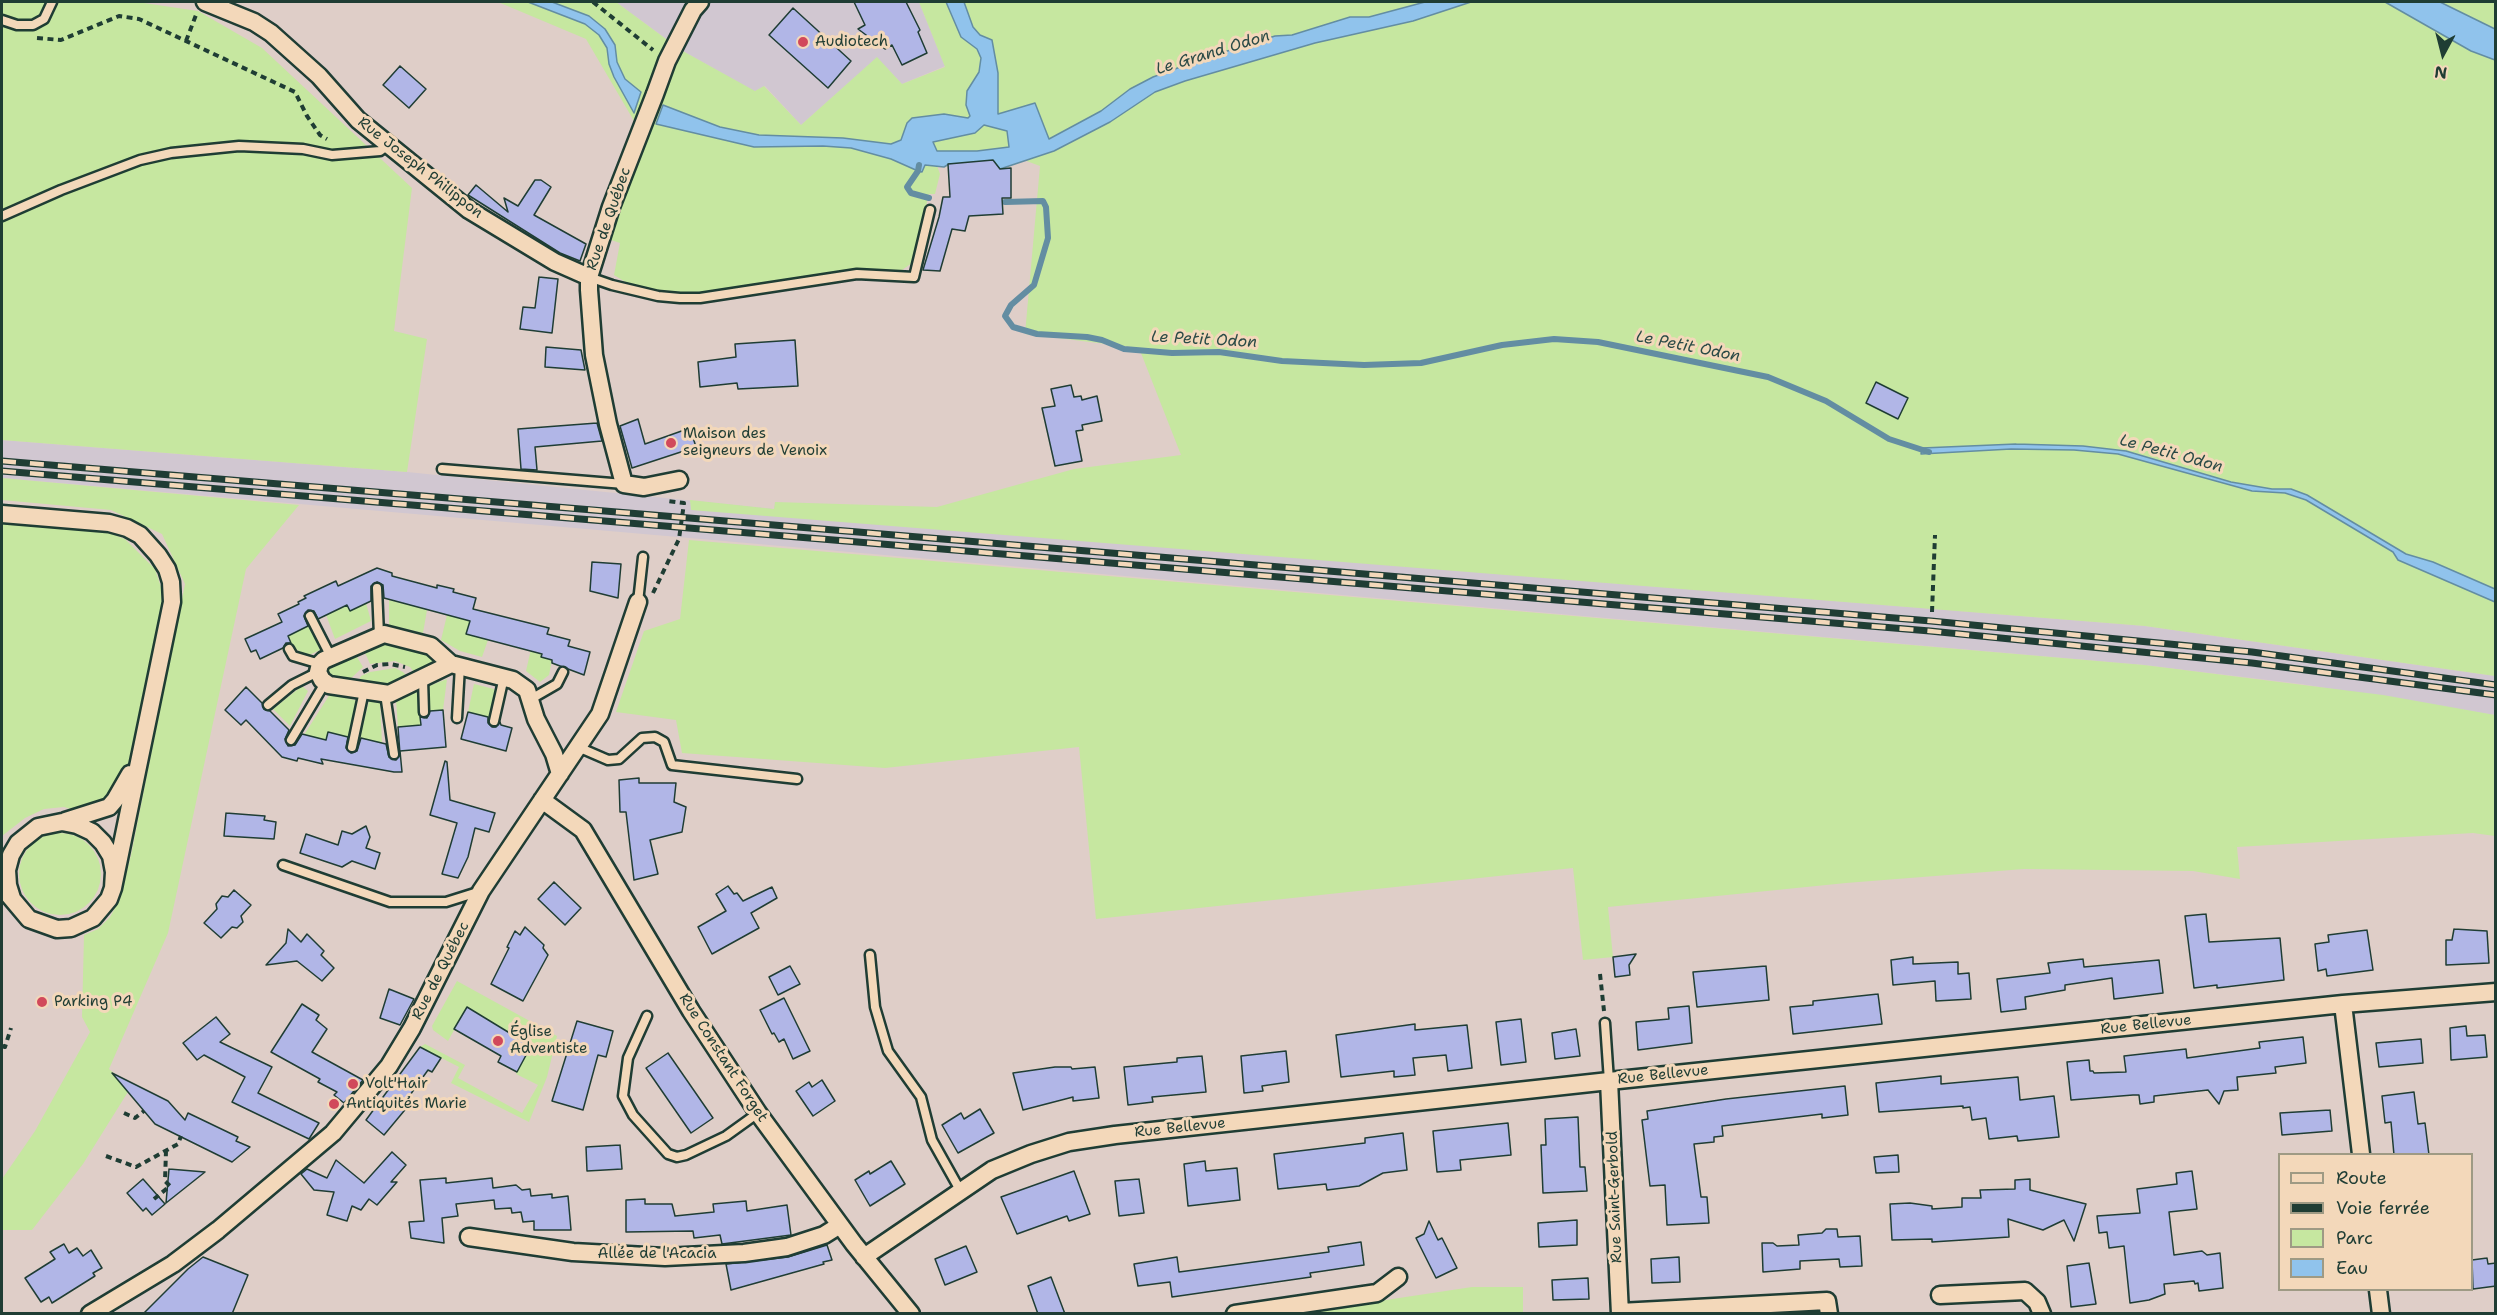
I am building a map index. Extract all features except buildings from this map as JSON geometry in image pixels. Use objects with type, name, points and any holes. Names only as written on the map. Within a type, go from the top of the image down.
[{"type":"street","name":"Rue de Québec","points":[[624,484],[594,355],[590,328],[589,277],[611,207],[667,61],[700,2]]},
{"type":"street","name":"Rue Joseph Philippon","points":[[202,6],[254,22],[271,33],[319,76],[358,120],[469,210],[555,262],[589,277]]},
{"type":"street","points":[[624,484],[644,487],[679,480]]},
{"type":"street","points":[[2,514],[109,523],[127,528],[140,535],[167,569],[171,582],[172,602],[113,888],[109,899],[98,914],[83,925],[57,929],[29,919],[7,893],[7,870],[11,855],[18,843],[38,827],[109,807],[125,785],[140,754]]},
{"type":"street","name":"Rue de Québec","points":[[90,1314],[172,1264],[218,1230],[333,1133],[389,1066],[406,1038],[481,891],[600,714],[638,602]]},
{"type":"street","points":[[455,665],[385,694],[346,688],[324,669],[379,635],[389,635],[430,646],[455,665],[504,677],[521,684],[531,699],[536,719],[554,754],[560,774]]},
{"type":"street","name":"Rue Constant Forget","points":[[542,801],[582,830],[691,1011],[758,1113],[864,1257],[910,1314]]},
{"type":"street","points":[[62,822],[77,825],[92,832],[103,843],[111,856],[114,872],[113,888]]},
{"type":"street","points":[[2,848],[18,843]]},
{"type":"street","name":"Rue Bellevue","points":[[864,1257],[992,1170],[1030,1154],[1070,1142],[1609,1081],[2343,1004],[2496,992]]},
{"type":"street","points":[[2343,1004],[2361,1153]]},
{"type":"street","name":"Rue Saint-Gerbold","points":[[1609,1081],[1620,1313]]},
{"type":"street","name":"Allée de l'Acacia","points":[[469,1237],[573,1252],[665,1257],[744,1253],[787,1247],[824,1236],[840,1225]]},
{"type":"street","points":[[1235,1314],[1377,1293],[1398,1277]]},
{"type":"street","points":[[1940,1295],[2025,1291],[2037,1302],[2042,1314]]},
{"type":"street","points":[[2378,1291],[2381,1314]]},
{"type":"street","points":[[1620,1313],[1827,1301],[1829,1314]]},
{"type":"lane","points":[[2,20],[17,25],[33,25],[44,19],[52,2]]},
{"type":"lane","points":[[2,216],[61,190],[130,164],[171,153],[239,146],[303,149],[332,156],[380,151],[388,146]]},
{"type":"lane","points":[[589,277],[658,296],[680,298],[700,298],[857,274],[914,277],[930,210]]},
{"type":"lane","points":[[442,469],[624,484]]},
{"type":"lane","points":[[638,602],[643,557]]},
{"type":"lane","points":[[377,588],[379,635]]},
{"type":"lane","points":[[291,740],[324,669],[310,616]]},
{"type":"lane","points":[[289,649],[293,656],[324,669]]},
{"type":"lane","points":[[455,665],[457,718]]},
{"type":"lane","points":[[268,705],[292,685],[324,669]]},
{"type":"lane","points":[[531,699],[557,684],[563,672]]},
{"type":"lane","points":[[494,721],[504,677]]},
{"type":"lane","points":[[420,680],[424,712]]},
{"type":"lane","points":[[352,747],[364,691]]},
{"type":"lane","points":[[385,694],[394,754]]},
{"type":"lane","points":[[578,747],[608,760],[619,759],[642,738],[655,737],[664,742],[672,765],[797,778]]},
{"type":"lane","points":[[283,864],[390,902],[446,902],[481,891]]},
{"type":"lane","points":[[870,955],[875,1007],[888,1051],[921,1097],[932,1140],[960,1190]]},
{"type":"lane","points":[[647,1016],[628,1058],[623,1096],[633,1115],[668,1154],[677,1157],[686,1155],[726,1136],[758,1113]]},
{"type":"lane","points":[[1605,1023],[1609,1081]]},
{"type":"path","points":[[593,2],[667,61]]},
{"type":"path","points":[[186,41],[202,6]]},
{"type":"path","points":[[32,36],[38,39],[61,40],[119,16],[139,19],[295,92],[320,135],[349,155]]},
{"type":"path","points":[[638,602],[652,595],[679,539],[684,503]]},
{"type":"path","points":[[1932,612],[1935,535]]},
{"type":"path","points":[[346,688],[362,673],[377,665],[390,664],[404,667],[420,680]]},
{"type":"path","points":[[1600,974],[1605,1023]]},
{"type":"path","points":[[2,1046],[5,1047],[11,1028]]},
{"type":"path","points":[[124,1113],[135,1118],[144,1111]]},
{"type":"path","points":[[106,1156],[135,1167],[178,1144],[181,1137]]},
{"type":"path","points":[[154,1199],[170,1186],[165,1181],[166,1150]]},
{"type":"shaded area","points":[[616,2],[919,2],[945,66],[902,84],[877,58],[801,125],[765,86],[755,92],[681,50]]},
{"type":"shaded area","points":[[2,440],[407,472],[774,509],[775,502],[981,532],[2145,626],[2495,676],[2495,715],[2301,684],[2144,665],[2,478]]},
{"type":"green space","points":[[2,2],[137,2],[198,11],[262,48],[412,188],[394,331],[427,339],[407,472],[2,440]]},
{"type":"green space","points":[[498,2],[616,2],[681,50],[755,91],[764,86],[801,125],[877,57],[902,84],[945,67],[919,2],[2496,3],[2495,676],[2145,626],[691,510],[690,500],[774,509],[775,502],[937,507],[1074,469],[1181,455],[1139,348],[1025,334],[1040,166],[1010,155],[935,160],[940,174],[935,194],[929,194],[912,263],[902,270],[857,270],[714,291],[683,293],[663,293],[632,286],[614,275],[620,243],[608,239],[644,138],[586,39]]},
{"type":"green space","points":[[2,478],[299,505],[246,569],[168,933],[109,1069],[131,1087],[83,1164],[32,1230],[2,1230],[2,1179],[35,1131],[90,1032],[82,1017],[84,935],[98,929],[110,917],[120,899],[131,855],[185,584],[162,534],[111,510],[2,500]]},
{"type":"green space","points":[[2,524],[107,532],[125,539],[155,569],[161,587],[162,603],[128,768],[106,800],[80,812],[64,807],[44,809],[25,818],[2,836]]},
{"type":"green space","points":[[689,540],[2144,665],[2383,695],[2495,715],[2495,836],[2473,833],[2237,847],[2240,879],[2193,871],[2024,869],[1846,883],[1608,907],[1613,957],[1583,960],[1573,868],[1096,919],[1079,747],[885,768],[682,753],[676,720],[616,712],[644,631],[680,619]]},
{"type":"green space","points":[[389,600],[427,610],[423,633],[389,625]]},
{"type":"green space","points":[[346,603],[366,603],[371,621],[335,639],[325,612]]},
{"type":"green space","points":[[447,615],[470,621],[466,634],[488,640],[482,657],[460,651],[441,640]]},
{"type":"green space","points":[[309,626],[320,650],[307,656],[293,647],[288,636]]},
{"type":"green space","points":[[382,639],[429,653],[435,661],[433,668],[417,676],[410,667],[395,661],[370,664],[363,648]]},
{"type":"green space","points":[[531,649],[542,652],[541,657],[552,660],[549,675],[540,682],[526,671]]},
{"type":"green space","points":[[354,652],[363,667],[346,683],[329,676],[327,670],[331,662]]},
{"type":"green space","points":[[395,668],[410,679],[385,690],[356,685],[361,676],[370,672]]},
{"type":"green space","points":[[447,679],[443,710],[429,711],[429,686]]},
{"type":"green space","points":[[474,684],[494,689],[496,695],[490,718],[468,712]]},
{"type":"green space","points":[[302,686],[308,691],[290,726],[273,709]]},
{"type":"green space","points":[[417,692],[421,725],[398,727],[396,700]]},
{"type":"green space","points":[[330,694],[358,701],[351,738],[329,732],[326,740],[304,735]]},
{"type":"green space","points":[[369,701],[380,703],[382,743],[360,738]]},
{"type":"green space","points":[[52,833],[68,833],[83,840],[94,851],[101,866],[98,890],[89,903],[68,915],[52,915],[37,908],[26,897],[19,882],[19,866],[26,851],[37,840]]},
{"type":"green space","points":[[457,981],[557,1036],[547,1077],[529,1122],[451,1083],[459,1067],[420,1047],[425,1044],[465,1065],[458,1078],[522,1113],[538,1085],[516,1074],[531,1046],[467,1007],[448,1041],[433,1030],[432,1026]]},
{"type":"green space","points":[[1472,1287],[1523,1287],[1523,1313],[1293,1314]]},
{"type":"water","points":[[528,2],[552,2],[589,16],[605,29],[615,45],[617,62],[625,79],[641,92],[634,113],[614,77],[609,64],[607,48],[599,35],[585,24]]},
{"type":"water","points":[[946,2],[964,2],[973,27],[980,35],[992,40],[998,73],[998,114],[1035,103],[1049,139],[1101,111],[1130,89],[1153,77],[1205,58],[1275,36],[1292,35],[1350,17],[1369,17],[1425,2],[1471,2],[1413,21],[1315,43],[1185,81],[1155,92],[1110,122],[1054,151],[1000,169],[996,165],[949,164],[944,167],[925,165],[922,172],[891,159],[851,148],[754,147],[656,124],[663,105],[720,127],[759,135],[843,138],[891,144],[901,140],[907,123],[912,118],[944,114],[968,118],[970,116],[966,105],[967,91],[979,72],[981,58],[977,49],[961,37]],"holes":[[[984,125],[1007,131],[1009,147],[977,151],[937,151],[933,142],[975,133]]]},
{"type":"water","points":[[2385,2],[2440,2],[2495,29],[2495,60],[2471,51]]},
{"type":"water","points":[[2016,444],[2083,446],[2126,451],[2231,482],[2272,489],[2291,489],[2307,495],[2406,554],[2433,562],[2495,589],[2495,602],[2398,560],[2393,552],[2306,500],[2285,493],[2252,491],[2118,454],[2074,450],[2011,449],[1921,454],[1922,448]]},
{"type":"waterway","name":"Le Petit Odon","points":[[919,165],[918,171],[907,187],[911,193],[929,198]]},
{"type":"waterway","name":"Le Petit Odon","points":[[1005,202],[1043,201],[1046,207],[1048,238],[1034,285],[1011,305],[1005,316],[1013,327],[1037,334],[1087,337],[1124,349],[1172,353],[1219,352],[1282,361],[1364,365],[1421,363],[1502,345],[1554,339],[1598,342],[1768,377],[1826,401],[1889,439],[1929,452]]},
{"type":"railway","points":[[2,461],[1931,621],[2252,652],[2496,685]]},
{"type":"railway","points":[[2,471],[1930,631],[2252,663],[2496,695]]},
{"type":"place","name":"Audiotech","points":[[803,42]]},
{"type":"place","name":"Maison des seigneurs de Venoix","points":[[671,443]]},
{"type":"place","name":"Parking P4","points":[[42,1002]]},
{"type":"place","name":"Église Adventiste","points":[[498,1041]]},
{"type":"place","name":"Volt'Hair","points":[[353,1084]]},
{"type":"place","name":"Antiquités Marie","points":[[334,1104]]},
{"type":"water label","name":"Le Grand Odon","points":[[1213,53]]}]
